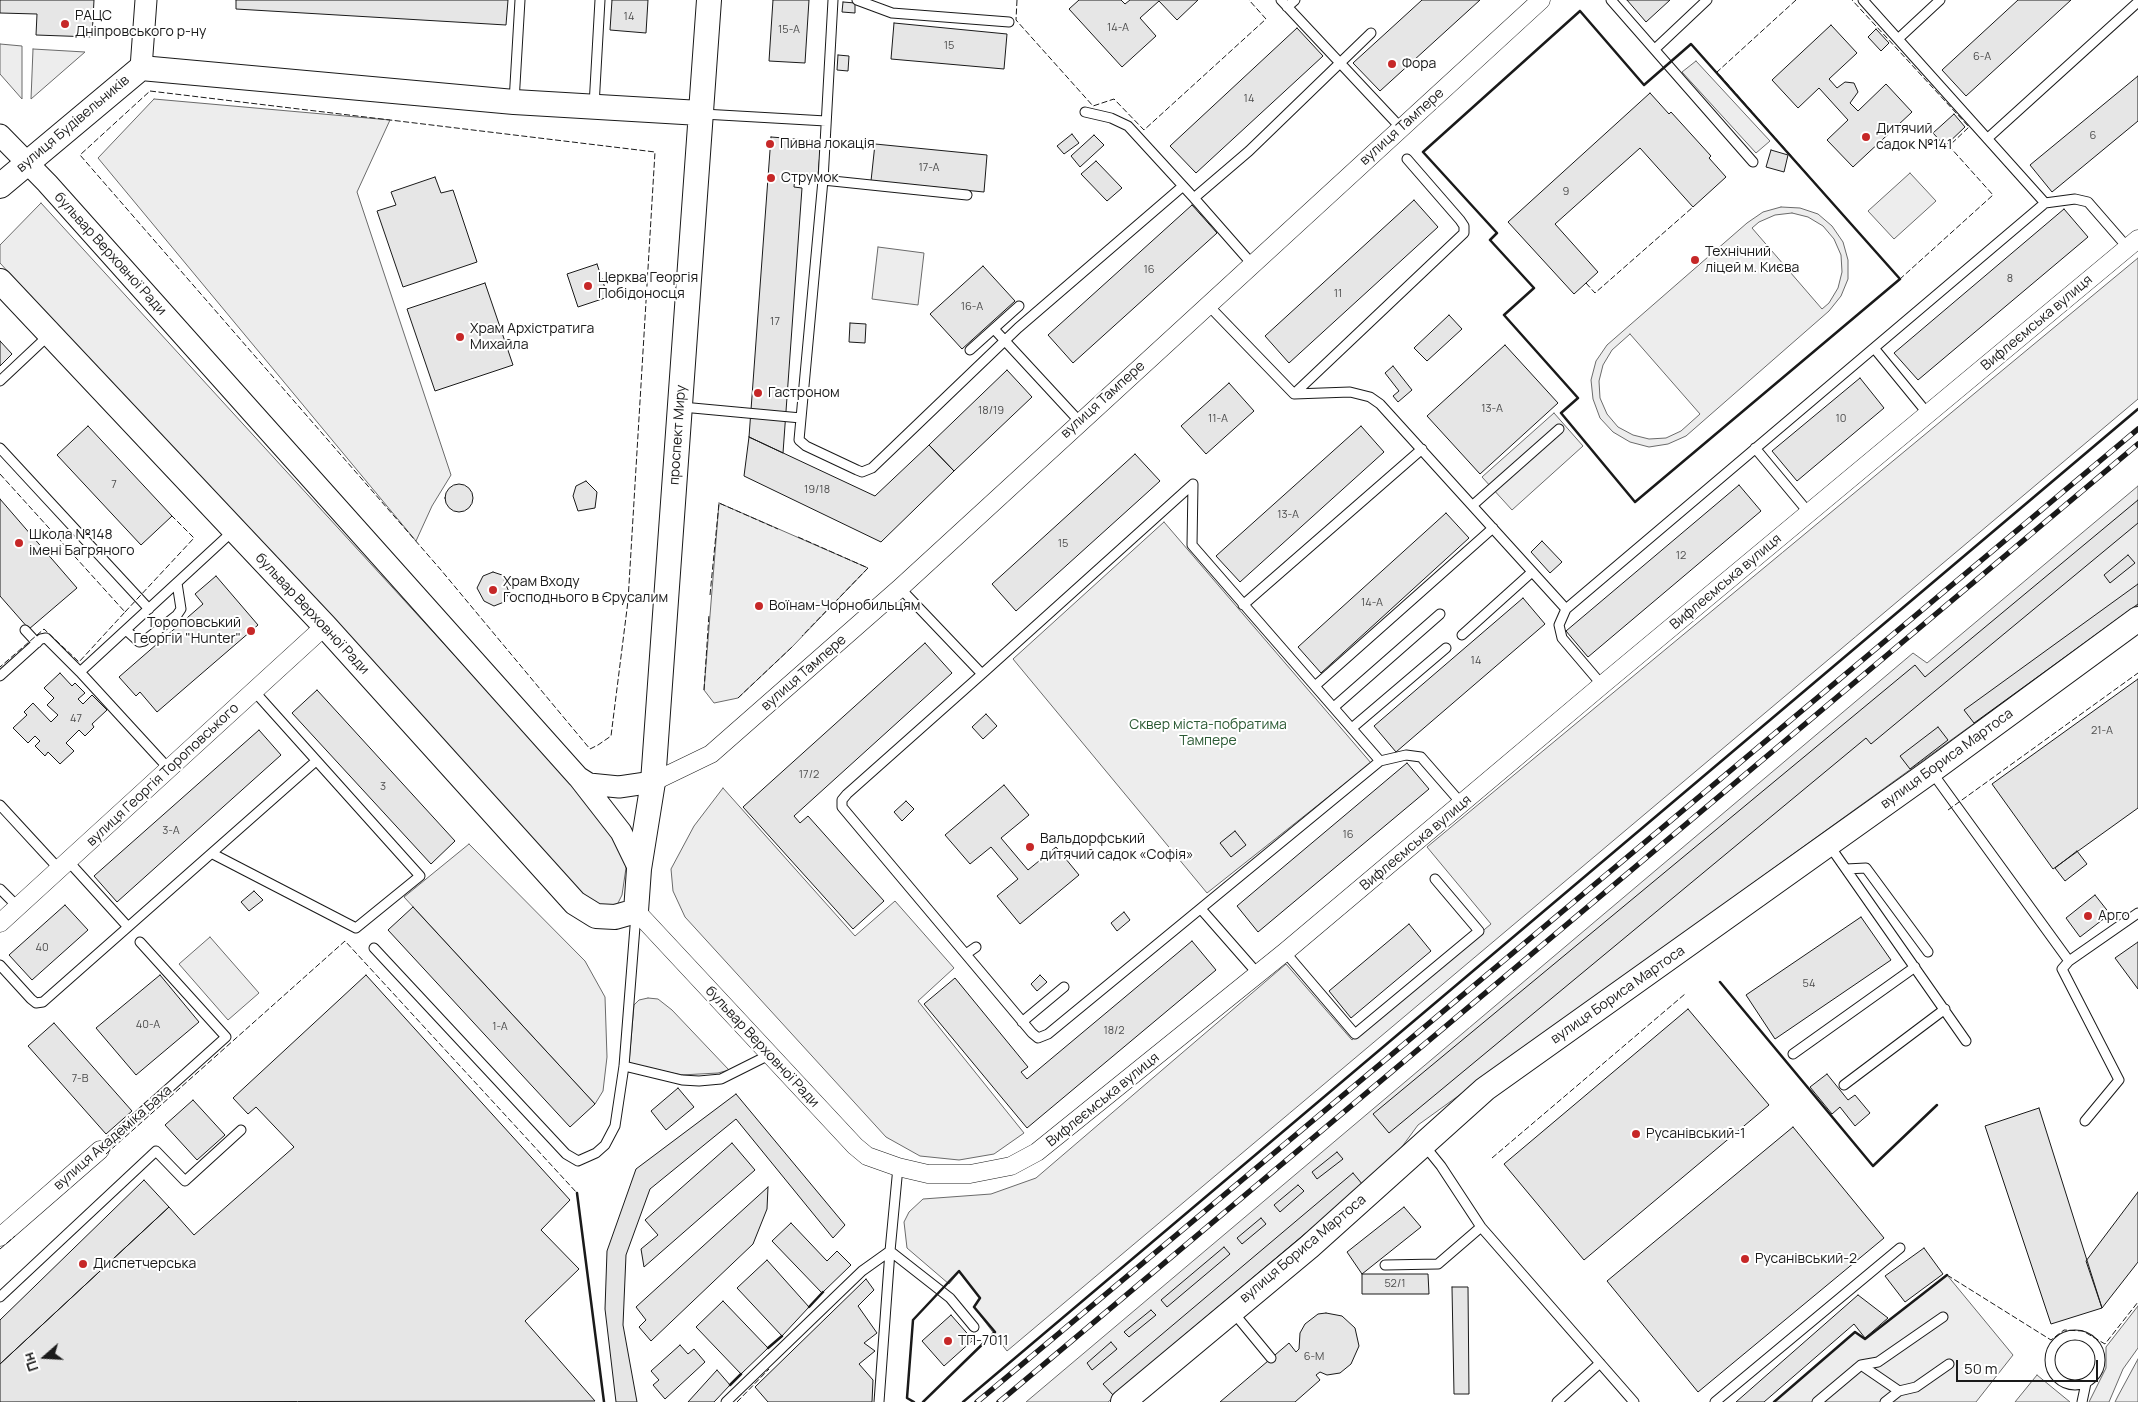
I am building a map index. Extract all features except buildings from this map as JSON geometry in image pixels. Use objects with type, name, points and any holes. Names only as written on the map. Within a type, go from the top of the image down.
[{"type":"main road","name":"проспект Миру","points":[[639,870],[653,782],[709,0]]},
{"type":"main road","points":[[141,68],[514,102],[700,113]]},
{"type":"main road","name":"вулиця Будівельників","points":[[0,186],[141,68]]},
{"type":"main road","name":"бульвар Верховної Ради","points":[[0,281],[233,531],[325,626],[583,910],[596,916],[607,918],[636,911],[639,870]]},
{"type":"main road","name":"вулиця Бориса Мартоса","points":[[1123,1402],[1231,1310],[1309,1247],[1486,1089],[1829,845],[2138,620]]},
{"type":"street","name":"вулиця Будівельників","points":[[141,68],[146,0]]},
{"type":"street","name":"вулиця Тампере","points":[[653,782],[711,754],[900,588],[1541,0]]},
{"type":"street","name":"бульвар Верховної Ради","points":[[0,135],[54,191],[578,777],[621,832],[639,870]]},
{"type":"street","name":"Вифлеємська вулиця","points":[[898,1167],[928,1174],[970,1174],[1011,1166],[1037,1152],[1285,952],[1602,685],[2133,244]]},
{"type":"street","name":"вулиця Георгія Тороповського","points":[[0,923],[325,626]]},
{"type":"street","name":"бульвар Верховної Ради","points":[[578,777],[589,784],[619,788],[653,782]]},
{"type":"street","name":"бульвар Верховної Ради","points":[[636,911],[854,1146],[867,1156],[898,1167]]},
{"type":"street","name":"вулиця Академіка Баха","points":[[0,1237],[100,1150]]},
{"type":"lane","points":[[514,102],[520,0]]},
{"type":"lane","points":[[594,106],[600,0]]},
{"type":"lane","points":[[833,0],[824,180],[799,434],[802,444],[862,472],[868,470],[1018,328],[1183,186]]},
{"type":"lane","points":[[857,0],[892,13],[1009,22]]},
{"type":"lane","points":[[1295,0],[1284,4],[1401,128]]},
{"type":"lane","points":[[1611,0],[1753,162]]},
{"type":"lane","points":[[1655,49],[1707,0]]},
{"type":"lane","points":[[1863,0],[2045,203]]},
{"type":"lane","points":[[1898,39],[1940,0]]},
{"type":"lane","points":[[1988,138],[2138,2]]},
{"type":"lane","points":[[1194,198],[1249,151],[1371,33]]},
{"type":"lane","points":[[1085,112],[1111,118],[1128,126],[1252,264]]},
{"type":"lane","points":[[700,113],[826,121]]},
{"type":"lane","points":[[1294,394],[1464,234],[1464,226],[1460,220],[1407,159]]},
{"type":"lane","points":[[824,180],[967,195]]},
{"type":"lane","points":[[1602,685],[1562,638],[1559,625],[1566,609],[2045,203],[2075,200],[2088,202],[2133,244]]},
{"type":"lane","points":[[1208,304],[1294,394],[1350,392],[1370,397],[1380,404],[1422,448],[1566,609]]},
{"type":"lane","points":[[970,350],[1019,306]]},
{"type":"lane","points":[[994,329],[1080,422]]},
{"type":"lane","points":[[0,381],[50,334]]},
{"type":"lane","points":[[1874,348],[1928,414]]},
{"type":"lane","points":[[680,407],[801,418]]},
{"type":"lane","points":[[1473,505],[1559,429]]},
{"type":"lane","points":[[0,448],[148,609]]},
{"type":"lane","points":[[1243,605],[1422,448]]},
{"type":"lane","points":[[1755,448],[1809,513]]},
{"type":"lane","points":[[1380,761],[1192,545],[1193,484],[842,800],[842,807],[1022,1022],[1038,1038],[1048,1034],[1380,761],[1406,755],[1421,757],[1462,804]]},
{"type":"lane","points":[[1315,686],[1493,528]]},
{"type":"lane","points":[[80,672],[233,531]]},
{"type":"lane","points":[[1462,635],[1532,572]]},
{"type":"lane","points":[[126,630],[139,642],[144,641],[177,615],[181,609],[177,583]]},
{"type":"lane","points":[[900,588],[982,674]]},
{"type":"lane","points":[[1334,707],[1440,614]]},
{"type":"lane","points":[[25,630],[37,643]]},
{"type":"lane","points":[[0,676],[43,638],[48,640],[169,769]]},
{"type":"lane","points":[[1352,728],[1446,648]]},
{"type":"lane","points":[[213,854],[356,928],[420,876],[254,691]]},
{"type":"lane","points":[[0,965],[31,999],[36,1003],[43,1002],[213,854],[316,761]]},
{"type":"lane","points":[[1931,771],[2069,961]]},
{"type":"lane","points":[[0,805],[128,927]]},
{"type":"lane","points":[[1829,845],[1966,1041]]},
{"type":"lane","points":[[1846,869],[1866,868],[1928,952]]},
{"type":"lane","points":[[1285,952],[1355,1034],[1479,931],[1435,879]]},
{"type":"lane","points":[[0,888],[18,907]]},
{"type":"lane","points":[[1201,909],[1258,974]]},
{"type":"lane","points":[[374,948],[571,1159],[578,1161],[585,1159],[605,1146],[615,1126],[624,1066],[636,911]]},
{"type":"lane","points":[[2084,1121],[2119,1080],[2062,969],[2069,961],[2138,913]]},
{"type":"lane","name":"вулиця Академіка Баха","points":[[100,1150],[226,1038],[140,942]]},
{"type":"lane","points":[[966,954],[976,947]]},
{"type":"lane","points":[[1793,1054],[1915,967]]},
{"type":"lane","points":[[1022,1022],[1064,986]]},
{"type":"lane","points":[[1844,1085],[1945,1009]]},
{"type":"lane","points":[[624,1066],[682,1080],[699,1081],[721,1079],[769,1055]]},
{"type":"lane","points":[[0,1297],[156,1151],[185,1181],[242,1130]]},
{"type":"lane","points":[[1424,1145],[1441,1166],[1481,1227],[1634,1402]]},
{"type":"lane","points":[[879,1402],[898,1167]]},
{"type":"lane","points":[[1385,1265],[1438,1264],[1481,1227]]},
{"type":"lane","points":[[1715,1402],[1900,1248]]},
{"type":"lane","points":[[890,1252],[950,1298],[974,1327]]},
{"type":"lane","points":[[726,1402],[862,1271],[890,1252]]},
{"type":"lane","points":[[1231,1310],[1271,1358]]},
{"type":"lane","points":[[1817,1402],[1861,1365],[1878,1362],[1943,1317]]},
{"type":"lane","points":[[2082,1402],[2086,1383],[2094,1376],[2100,1366],[2100,1357],[2097,1348],[2091,1340],[2073,1334],[2064,1337],[2052,1350],[2051,1368],[2055,1376],[2064,1383],[2075,1385],[2086,1383]]},
{"type":"lane","points":[[1557,1402],[1600,1363]]},
{"type":"lane","points":[[1884,1402],[1899,1391],[1916,1387],[1949,1364]]},
{"type":"lane","points":[[1861,1365],[1899,1391]]},
{"type":"shaded area","points":[[0,44],[22,46],[22,99],[0,74]]},
{"type":"shaded area","points":[[33,49],[85,52],[31,99]]},
{"type":"shaded area","points":[[1696,61],[1770,141],[1756,153],[1682,72]]},
{"type":"shaded area","points":[[154,99],[390,120],[357,192],[451,475],[432,506],[416,541],[98,158]]},
{"type":"shaded area","points":[[1910,173],[1936,201],[1894,239],[1868,211]]},
{"type":"shaded area","points":[[41,203],[605,820],[623,850],[626,868],[622,895],[617,905],[612,908],[590,903],[0,263],[0,245]]},
{"type":"shaded area","points":[[1781,207],[1800,208],[1818,214],[1832,226],[1843,242],[1848,260],[1848,279],[1841,296],[1829,311],[1686,436],[1668,444],[1649,447],[1630,442],[1613,432],[1600,418],[1593,399],[1591,380],[1596,361],[1607,345],[1747,223],[1763,212]],"holes":[[[1792,213],[1808,217],[1823,226],[1834,239],[1841,255],[1842,272],[1838,288],[1829,303],[1822,309],[1752,228],[1759,222],[1775,215]],[[1630,334],[1700,414],[1681,431],[1666,438],[1649,439],[1633,435],[1618,427],[1607,414],[1600,398],[1599,381],[1603,365],[1612,350]]]},
{"type":"shaded area","points":[[878,247],[924,253],[918,305],[872,299]]},
{"type":"shaded area","points":[[2138,258],[2138,399],[1007,1351],[974,1307],[980,1298],[959,1272],[949,1284],[907,1248],[904,1222],[909,1212],[923,1199],[991,1194],[1036,1178],[1286,964],[1352,1040],[1491,924],[1427,847]]},
{"type":"shaded area","points":[[1554,413],[1583,446],[1512,510],[1482,477]]},
{"type":"shaded area","points":[[2138,486],[2138,605],[1418,1125],[1390,1163],[1108,1402],[1026,1402],[1913,653],[1927,663]]},
{"type":"shaded area","points":[[719,503],[868,568],[792,647],[738,698],[714,703],[704,690]]},
{"type":"shaded area","name":"Сквер міста-побратима Тампере","points":[[1164,522],[1371,763],[1207,893],[1013,659]]},
{"type":"shaded area","points":[[723,788],[855,936],[895,901],[954,968],[918,1001],[1024,1133],[994,1154],[959,1160],[920,1156],[886,1137],[685,917],[673,891],[671,869],[694,826]]},
{"type":"shaded area","points":[[469,844],[585,961],[605,997],[607,1057],[603,1091],[595,1104],[404,897]]},
{"type":"shaded area","points":[[210,937],[259,993],[228,1020],[179,964]]},
{"type":"shaded area","points":[[648,998],[658,999],[672,1010],[729,1070],[718,1073],[681,1075],[629,1063],[634,1005],[639,1000]]},
{"type":"shaded area","points":[[1947,1275],[2013,1355],[1976,1402],[1774,1402],[1855,1332],[1865,1339]]},
{"type":"shaded area","points":[[2138,1306],[2138,1348],[2123,1369],[2109,1402],[2089,1402],[2106,1368],[2106,1347]]},
{"type":"shaded area","points":[[2138,1359],[2138,1402],[2115,1402],[2118,1396]]},
{"type":"shaded area","points":[[2037,1375],[2070,1402],[2015,1402]]},
{"type":"railway","points":[[977,1402],[2138,429]]},
{"type":"railway","points":[[999,1402],[2138,444]]},
{"type":"fence","points":[[1017,0],[1016,20],[1093,106],[1114,99],[1144,130],[1266,19],[1249,0]]},
{"type":"fence","points":[[1796,0],[1717,72],[1900,279],[1993,195],[1949,146],[1969,127],[1852,0]]},
{"type":"fence","points":[[150,91],[655,152],[628,601],[611,736],[590,749],[441,570],[80,155],[150,91]]},
{"type":"fence","points":[[1586,283],[1595,293],[1693,207]]},
{"type":"fence","points":[[0,474],[125,612],[79,662],[44,629],[0,667]]},
{"type":"fence","points":[[710,595],[719,503],[778,529]]},
{"type":"fence","points":[[125,612],[194,538],[172,516]]},
{"type":"fence","points":[[798,537],[868,568],[802,636]]},
{"type":"fence","points":[[704,690],[709,614]]},
{"type":"fence","points":[[738,698],[792,647]]},
{"type":"fence","points":[[1948,810],[2138,673]]},
{"type":"fence","points":[[106,1154],[345,941],[577,1193]]},
{"type":"fence","points":[[1492,1158],[1685,994]]},
{"type":"fence","points":[[0,1249],[15,1236]]},
{"type":"fence","points":[[1947,1275],[2051,1340],[2064,1330],[2083,1331],[2105,1344],[2138,1302]]},
{"type":"fence","points":[[737,1402],[769,1369]]},
{"type":"wall","points":[[1580,11],[1644,85],[1691,44],[1900,279],[1635,502],[1561,413],[1578,398],[1504,315],[1534,288],[1490,240],[1497,233],[1423,152],[1580,11]]},
{"type":"wall","points":[[963,1402],[2138,409]]},
{"type":"wall","points":[[1720,982],[1873,1166],[1937,1105]]},
{"type":"wall","points":[[577,1193],[604,1402]]},
{"type":"wall","points":[[914,1402],[907,1398],[913,1320],[959,1271],[980,1298],[974,1307],[995,1332],[923,1402]]},
{"type":"wall","points":[[1774,1402],[1855,1332],[1865,1339],[1947,1275]]},
{"type":"wall","points":[[809,1307],[823,1292]]},
{"type":"wall","points":[[768,1348],[782,1336]]},
{"type":"wall","points":[[730,1385],[741,1374]]},
{"type":"place","name":"РАЦС Дніпровського р-ну","points":[[65,24]]},
{"type":"place","name":"Фора","points":[[1392,64]]},
{"type":"place","name":"Дитячий садок №141","points":[[1866,137]]},
{"type":"place","name":"Пивна локація","points":[[770,144]]},
{"type":"place","name":"Струмок","points":[[771,178]]},
{"type":"place","name":"Технічний ліцей м. Києва","points":[[1695,260]]},
{"type":"place","name":"Церква Георгія Побідоносця","points":[[588,286]]},
{"type":"place","name":"Храм Архістратига Михайла","points":[[460,337]]},
{"type":"place","name":"Гастроном","points":[[758,393]]},
{"type":"place","name":"Школа №148 імені Багряного","points":[[19,543]]},
{"type":"place","name":"Храм Входу Господнього в Єрусалим","points":[[493,590]]},
{"type":"place","name":"Воїнам-Чорнобильцям","points":[[759,606]]},
{"type":"place","name":"Тороповський Георгій \"Hunter\"","points":[[251,631]]},
{"type":"place","name":"Вальдорфський дитячий садок «Софія»","points":[[1030,847]]},
{"type":"place","name":"Арго","points":[[2088,916]]},
{"type":"place","name":"Русанівський-1","points":[[1636,1134]]},
{"type":"place","name":"Русанівський-2","points":[[1745,1259]]},
{"type":"place","name":"Диспетчерська","points":[[83,1264]]},
{"type":"place","name":"ТП-7011","points":[[948,1341]]}]
